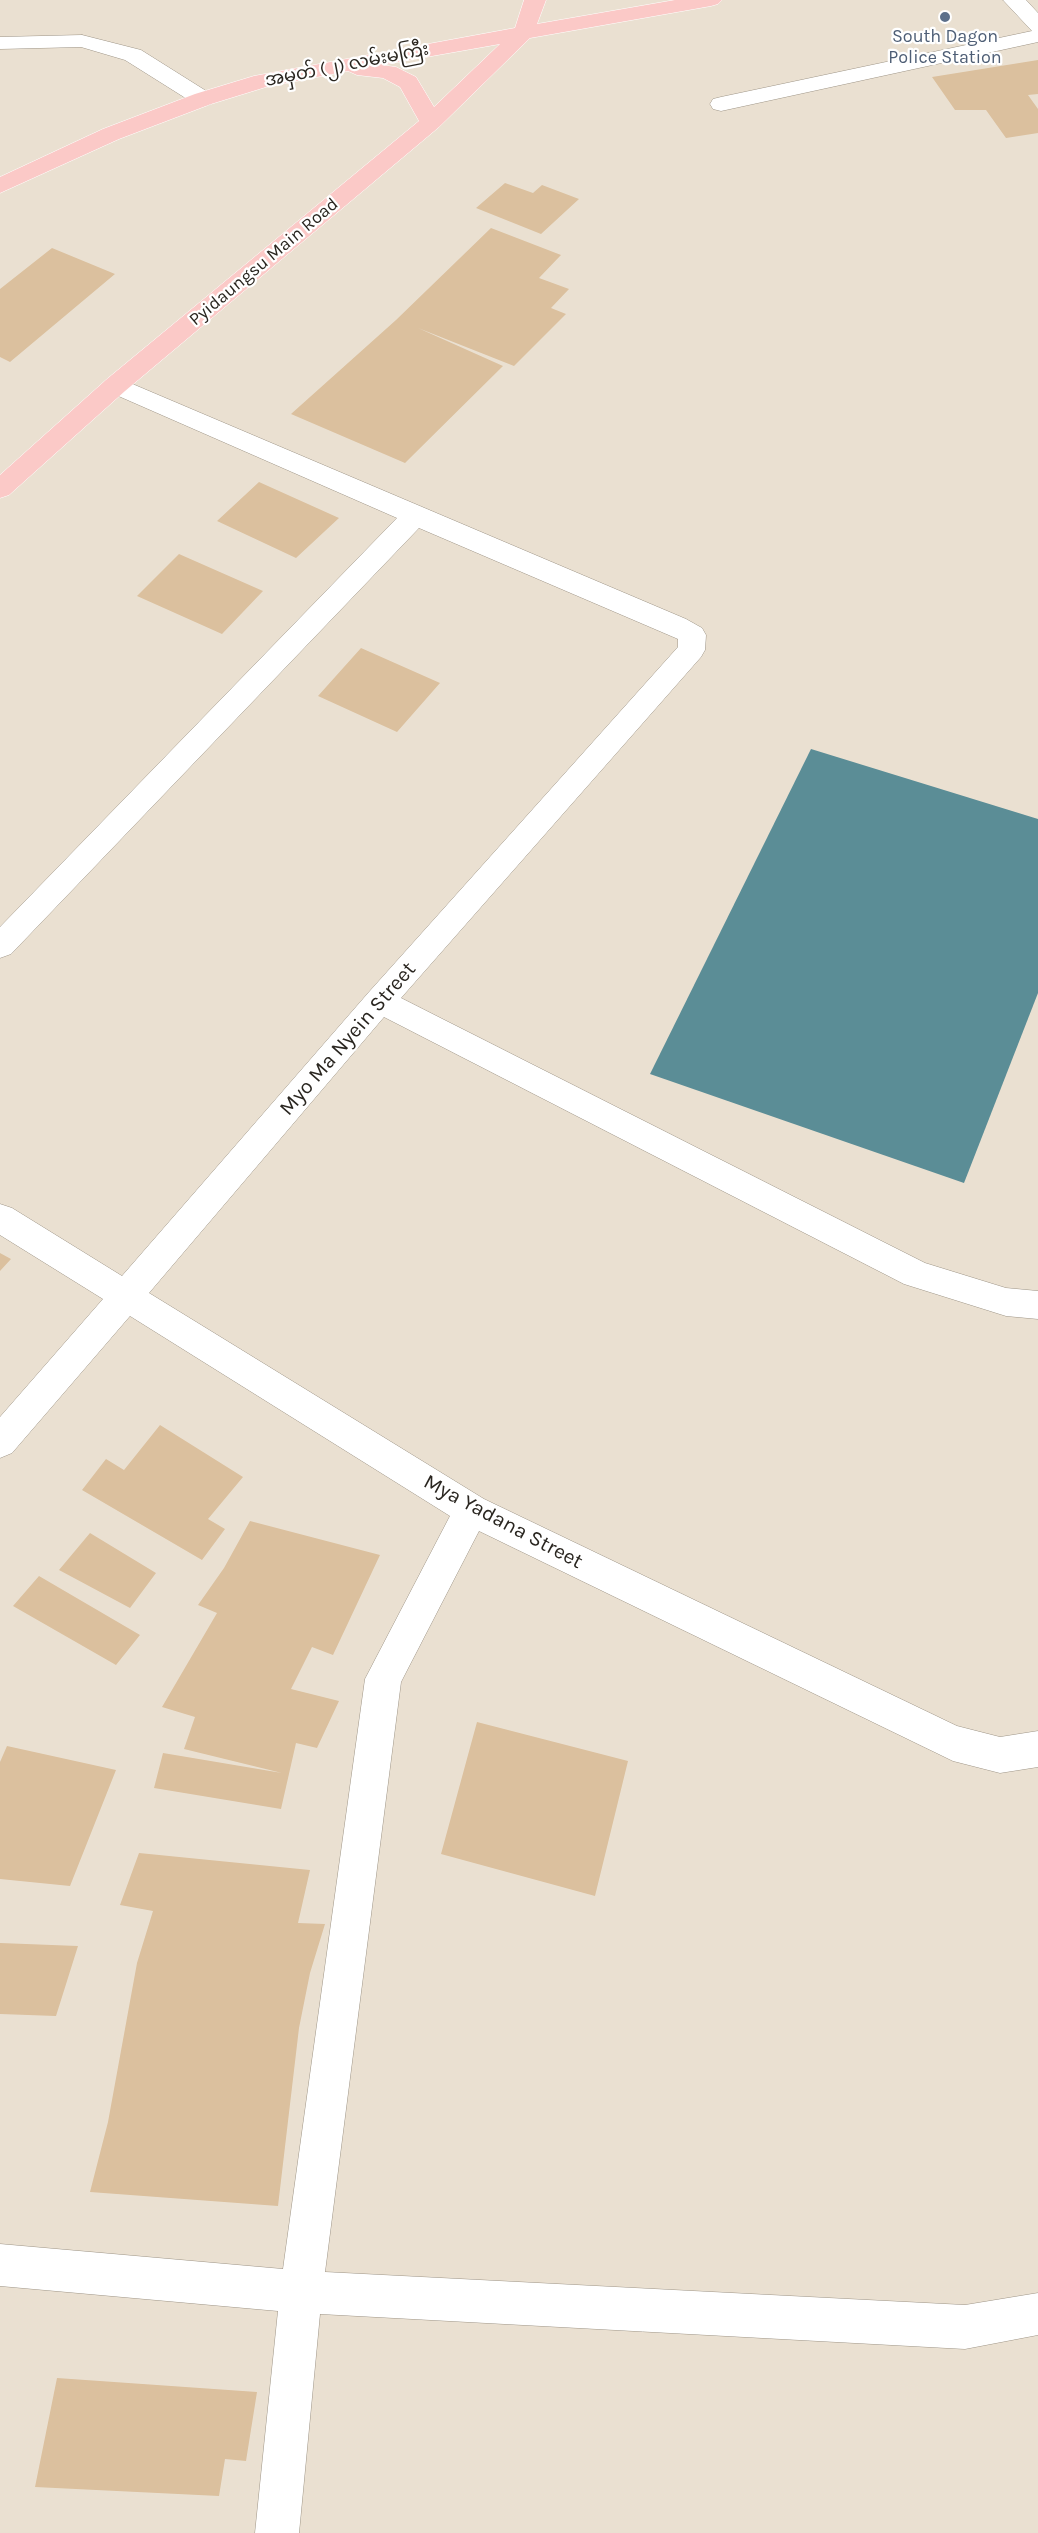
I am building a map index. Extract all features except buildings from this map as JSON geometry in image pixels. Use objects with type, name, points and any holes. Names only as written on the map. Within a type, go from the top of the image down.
[{"type":"main road","points":[[524,32],[535,0]]},
{"type":"main road","name":"အမှတ် (၂) လမ်းမကြီး","points":[[0,186],[111,134],[203,99],[262,81],[711,0]]},
{"type":"main road","name":"Pyidaungsu Main Road","points":[[0,489],[116,385],[431,122],[524,32]]},
{"type":"main road","points":[[337,66],[388,72],[408,82],[431,122]]},
{"type":"street","points":[[1014,0],[1038,26]]},
{"type":"street","points":[[721,104],[1038,36]]},
{"type":"street","points":[[0,43],[82,41],[133,55],[203,99]]},
{"type":"street","points":[[0,945],[415,516],[116,385]]},
{"type":"street","name":"Myo Ma Nyein Street","points":[[0,1443],[128,1297],[380,1001],[691,650],[692,635],[676,626],[415,516]]},
{"type":"street","points":[[380,1001],[916,1274],[1006,1302],[1038,1305]]},
{"type":"street","name":"Mya Yadana Street","points":[[0,1218],[472,1510],[953,1743],[1000,1755],[1038,1749]]},
{"type":"street","points":[[277,2533],[301,2292],[383,1679],[472,1510]]},
{"type":"street","points":[[0,2265],[301,2292],[965,2327],[1038,2314]]},
{"type":"water","points":[[811,749],[1038,819],[1038,993],[964,1183],[650,1074]]},
{"type":"place","name":"South Dagon Police Station","points":[[945,17]]}]
